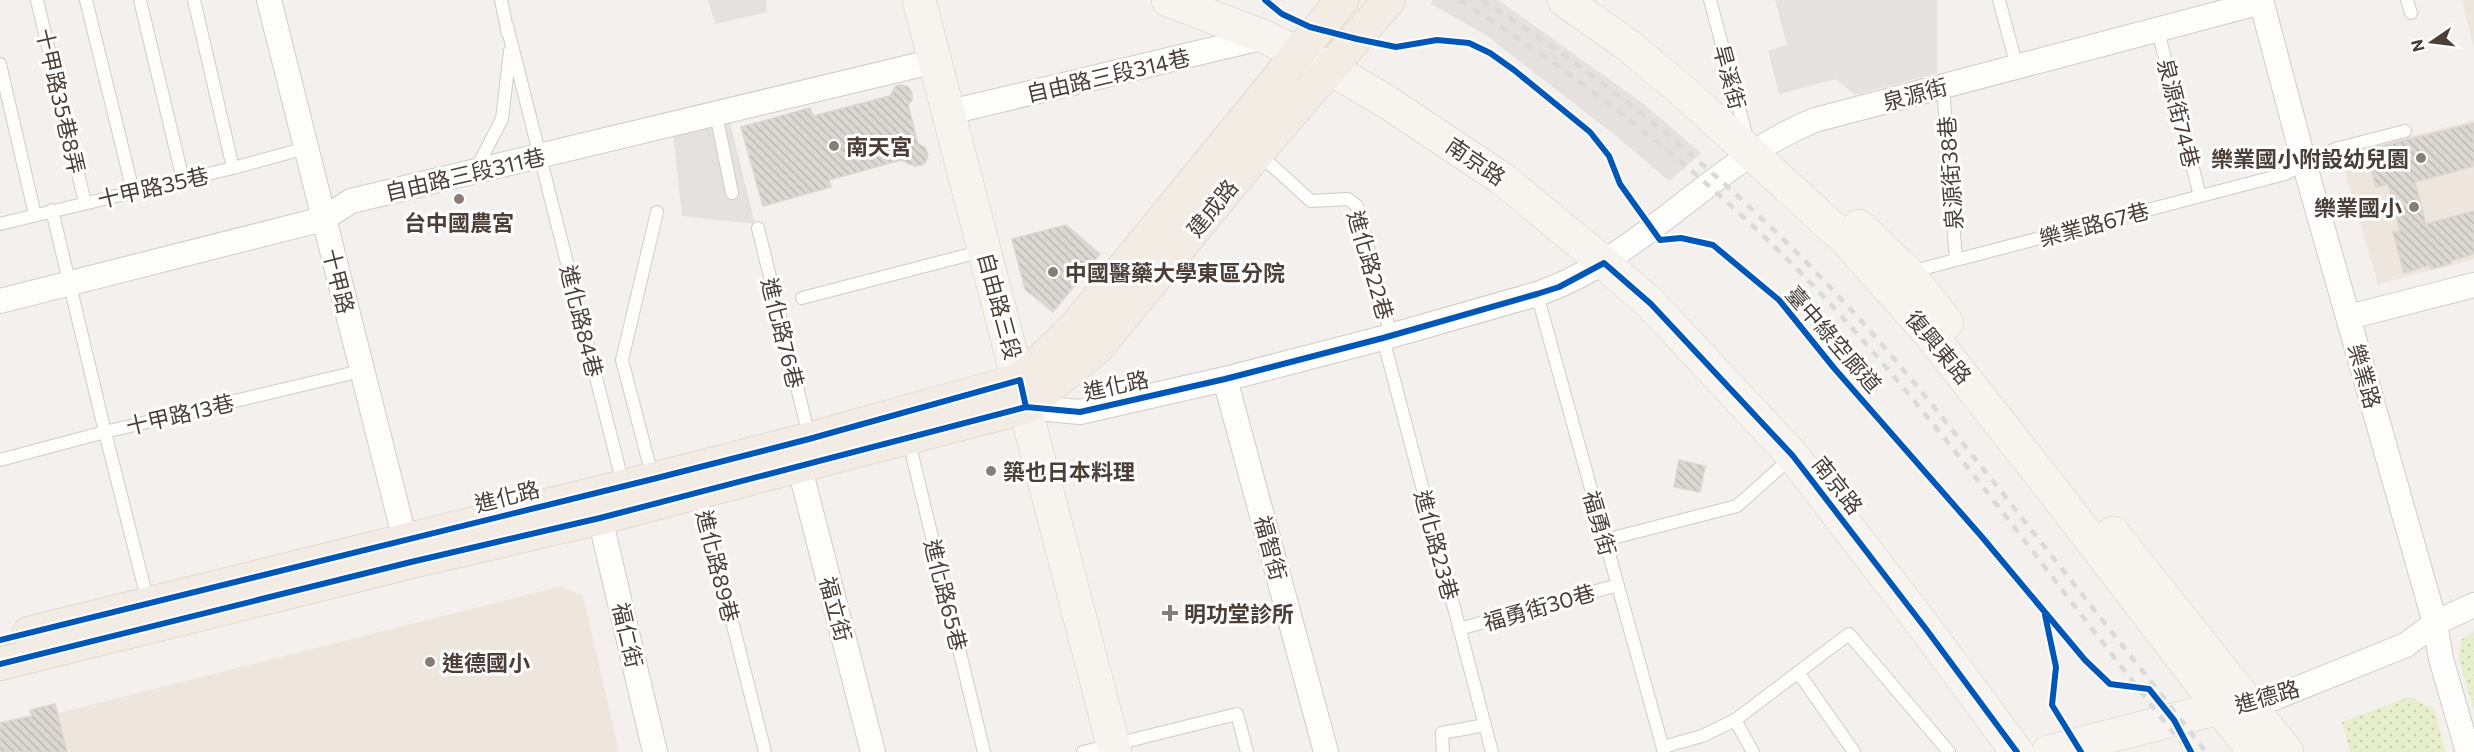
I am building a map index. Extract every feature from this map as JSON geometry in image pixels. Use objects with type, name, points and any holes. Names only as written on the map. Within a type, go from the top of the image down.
[{"type":"main road","name":"建成路","points":[[1023,394],[1075,327],[1281,45],[1342,0]]},
{"type":"main road","name":"建成路","points":[[1023,394],[1097,348],[1257,152],[1389,0]]},
{"type":"main road","name":"進化路","points":[[0,664],[408,550],[638,482],[804,452],[908,437],[1023,394]]},
{"type":"main road","name":"進化路","points":[[0,640],[148,602],[408,550],[600,518],[699,492],[804,452],[1023,394]]},
{"type":"street","name":"十甲路","points":[[270,0],[323,219],[408,550]]},
{"type":"street","name":"自由路三段","points":[[919,0],[1023,394],[1104,749]]},
{"type":"street","name":"南京路","points":[[1168,0],[1281,45],[1331,69],[1387,102],[1527,197],[1604,263],[1667,321],[1793,456],[2017,752]]},
{"type":"street","name":"復興東路","points":[[1564,0],[1762,148],[1896,278],[2234,705],[2287,752]]},
{"type":"street","name":"復興東路","points":[[1601,0],[1659,40],[1739,113],[1762,148]]},
{"type":"street","name":"泉源街","points":[[1604,263],[1762,148],[1815,120],[2158,31],[2264,1]]},
{"type":"street","name":"樂業路","points":[[2264,1],[2305,165],[2435,622],[2441,659],[2468,752]]},
{"type":"street","name":"自由路三段314巷","points":[[950,112],[1281,45]]},
{"type":"street","name":"自由路三段311巷","points":[[0,301],[323,219],[351,201],[935,61]]},
{"type":"street","name":"進化路","points":[[1023,394],[1080,412],[1225,379],[1387,337],[1537,294],[1559,286],[1604,263]]},
{"type":"street","points":[[2349,317],[2474,285]]},
{"type":"street","name":"福智街","points":[[1225,379],[1326,752]]},
{"type":"street","name":"福立街","points":[[804,452],[873,752]]},
{"type":"street","name":"福仁街","points":[[600,518],[655,752]]},
{"type":"street","name":"進德路","points":[[2048,752],[2234,705],[2274,698],[2406,645],[2435,622],[2474,605]]},
{"type":"street","name":"復興東路","points":[[2234,705],[2254,752]]},
{"type":"lane","name":"十甲路35巷8弄","points":[[37,0],[85,203]]},
{"type":"lane","points":[[86,0],[133,191]]},
{"type":"lane","points":[[140,0],[183,180]]},
{"type":"lane","points":[[194,0],[233,168]]},
{"type":"lane","points":[[475,172],[502,119],[510,59],[507,26],[501,0]]},
{"type":"lane","name":"旱溪街","points":[[1710,0],[1739,113]]},
{"type":"lane","points":[[1999,0],[2017,67]]},
{"type":"lane","points":[[2408,0],[2411,13]]},
{"type":"lane","name":"進化路84巷","points":[[507,26],[541,156],[638,482]]},
{"type":"lane","name":"泉源街74巷","points":[[2158,31],[2200,196]]},
{"type":"lane","points":[[0,64],[35,215]]},
{"type":"lane","name":"泉源街38巷","points":[[1943,87],[1956,260]]},
{"type":"lane","points":[[716,114],[732,193]]},
{"type":"lane","name":"樂業路67巷","points":[[1896,278],[1956,260],[2286,174],[2335,149],[2405,131]]},
{"type":"lane","name":"十甲路35巷","points":[[0,224],[233,168],[306,148]]},
{"type":"lane","name":"進化路22巷","points":[[1257,152],[1311,201],[1348,199],[1357,206],[1387,337]]},
{"type":"lane","points":[[52,210],[148,602]]},
{"type":"lane","name":"進化路84巷","points":[[638,482],[622,360],[657,212]]},
{"type":"lane","name":"進化路76巷","points":[[758,228],[804,452]]},
{"type":"lane","points":[[802,298],[985,251]]},
{"type":"lane","name":"福勇街","points":[[1537,294],[1664,750]]},
{"type":"lane","name":"進化路23巷","points":[[1387,337],[1459,629],[1492,752]]},
{"type":"lane","name":"十甲路13巷","points":[[0,460],[105,432],[362,371]]},
{"type":"lane","name":"進化路65巷","points":[[908,437],[984,752]]},
{"type":"lane","points":[[1605,540],[1737,506],[1793,456]]},
{"type":"lane","name":"進化路89巷","points":[[699,492],[765,752]]},
{"type":"lane","name":"福勇街30巷","points":[[1459,629],[1618,585]]},
{"type":"lane","points":[[1664,750],[1702,736],[1735,720],[1849,634],[1949,752]]},
{"type":"lane","points":[[1798,672],[1854,752]]},
{"type":"lane","points":[[1104,749],[1237,714],[1247,752]]},
{"type":"lane","points":[[1735,720],[1753,752]]},
{"type":"lane","points":[[1443,752],[1442,733],[1485,725]]},
{"type":"shaded area","points":[[708,0],[766,0],[767,12],[715,24]]},
{"type":"shaded area","points":[[1433,0],[1498,0],[1645,105],[1701,153],[1669,181],[1616,136],[1487,36],[1431,4]]},
{"type":"shaded area","points":[[1775,0],[1937,0],[1937,73],[1855,95],[1836,79],[1779,94],[1768,51],[1787,45]]},
{"type":"shaded area","points":[[2462,0],[2474,0],[2474,49]]},
{"type":"shaded area","points":[[729,119],[755,224],[682,216],[673,132]]},
{"type":"shaded area","name":"樂業國小","points":[[2474,120],[2474,259],[2378,284],[2340,154]]},
{"type":"shaded area","name":"進德國小","points":[[561,586],[583,596],[619,752],[0,752],[0,728]]},
{"type":"green space","points":[[2474,631],[2474,710],[2459,660],[2461,640]]},
{"type":"green space","points":[[2409,697],[2434,709],[2446,752],[2350,752],[2342,722]]},
{"type":"building","name":"南天宮","points":[[896,86],[908,87],[912,93],[912,100],[908,105],[918,144],[925,147],[928,155],[922,165],[914,166],[901,160],[829,180],[831,187],[763,206],[741,127],[810,108],[813,116],[890,96]]},
{"type":"building","points":[[2474,123],[2474,166],[2415,182],[2426,224],[2474,211],[2474,254],[2450,261],[2451,264],[2431,269],[2430,265],[2404,273],[2393,232],[2400,231],[2388,184],[2376,187],[2366,150]]},
{"type":"building","name":"中國醫藥大學東區分院","points":[[1066,225],[1100,254],[1053,312],[1025,289],[1012,239]]},
{"type":"building","points":[[1679,460],[1705,466],[1700,492],[1674,487]]},
{"type":"building","points":[[55,704],[67,752],[0,752],[0,723],[32,716],[30,710]]},
{"type":"railway","points":[[1460,0],[1560,68],[1658,142],[1750,223],[1794,266],[1882,362],[1927,417],[2189,752]]},
{"type":"railway","points":[[1482,0],[1579,66],[1672,138],[1802,258],[1863,323],[1925,396],[2206,752]]},
{"type":"cycle path","name":"臺中綠空廊道","points":[[1265,0],[1282,14],[1310,27],[1396,47],[1437,40],[1469,43],[1490,53],[1514,70],[1590,132],[1609,156],[1620,184],[1660,240],[1681,238],[1713,245],[1779,300],[1834,368],[1982,537],[2085,660],[2110,684],[2149,689],[2174,720],[2191,752]]},
{"type":"cycle path","points":[[0,664],[411,562],[600,518],[1026,407],[1080,412],[1225,379],[1383,338],[1537,294],[1559,287],[1604,263],[1651,304],[1793,456],[2017,752]]},
{"type":"cycle path","points":[[0,640],[653,479],[809,439],[1020,380],[1026,407]]},
{"type":"cycle path","points":[[2045,615],[2056,667],[2052,705],[2081,752]]},
{"type":"place","name":"南天宮","points":[[834,146]]},
{"type":"place","name":"樂業國小附設幼兒園","points":[[2421,158]]},
{"type":"place","name":"台中國農宮","points":[[459,199]]},
{"type":"place","name":"樂業國小","points":[[2414,207]]},
{"type":"place","name":"中國醫藥大學東區分院","points":[[1053,272]]},
{"type":"place","name":"築也日本料理","points":[[991,471]]},
{"type":"place","name":"明功堂診所","points":[[1170,613]]},
{"type":"place","name":"進德國小","points":[[430,662]]}]
